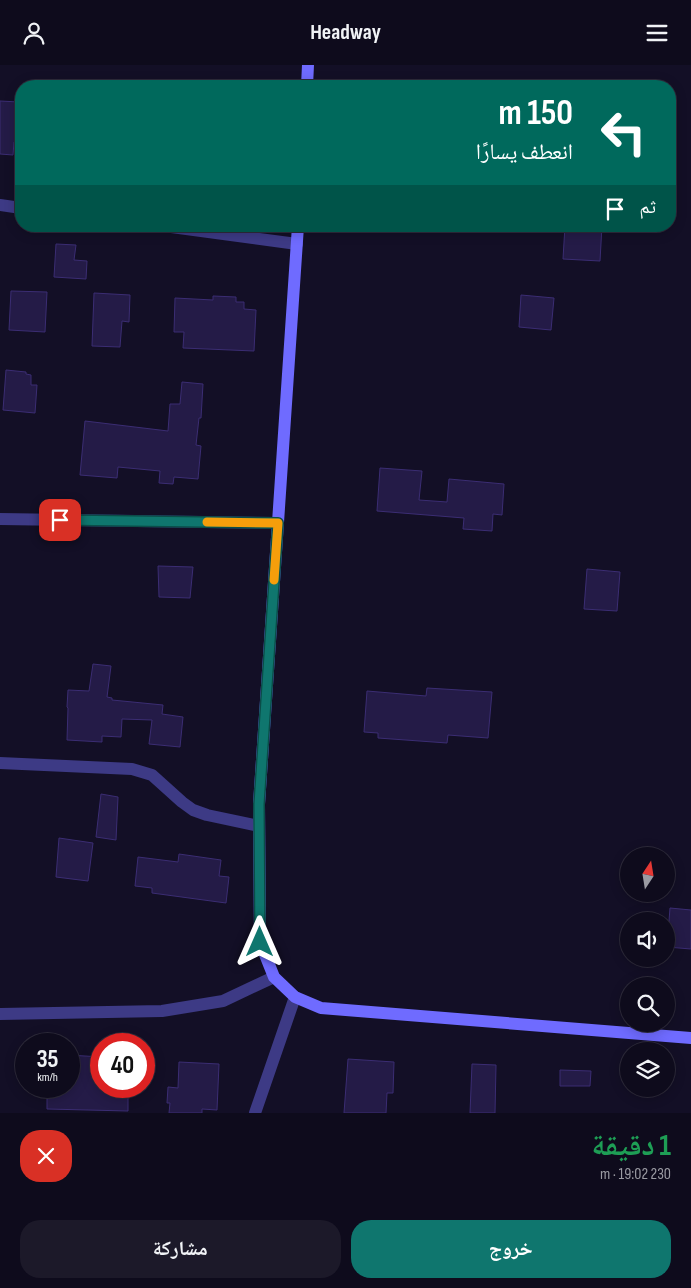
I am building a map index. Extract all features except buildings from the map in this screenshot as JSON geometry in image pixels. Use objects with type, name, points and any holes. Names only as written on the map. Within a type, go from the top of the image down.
[{"type":"street","points":[[307,80],[308,65]]},
{"type":"street","points":[[0,205],[15,207]]},
{"type":"street","points":[[211,232],[297,243]]},
{"type":"street","points":[[298,232],[259,804],[260,942],[274,977],[295,997],[321,1008],[691,1038]]},
{"type":"street","points":[[0,519],[278,523]]},
{"type":"street","points":[[0,763],[132,769],[152,775],[193,810],[207,815],[259,826]]},
{"type":"street","points":[[0,1014],[162,1011],[223,1001],[274,977]]},
{"type":"street","points":[[255,1113],[295,997]]},
{"type":"street","points":[[676,1037],[691,1044]]},
{"type":"slow traffic","points":[[207,522],[278,523],[274,580]]},
{"type":"route","points":[[60,520],[278,523],[259,804],[260,942]]}]
